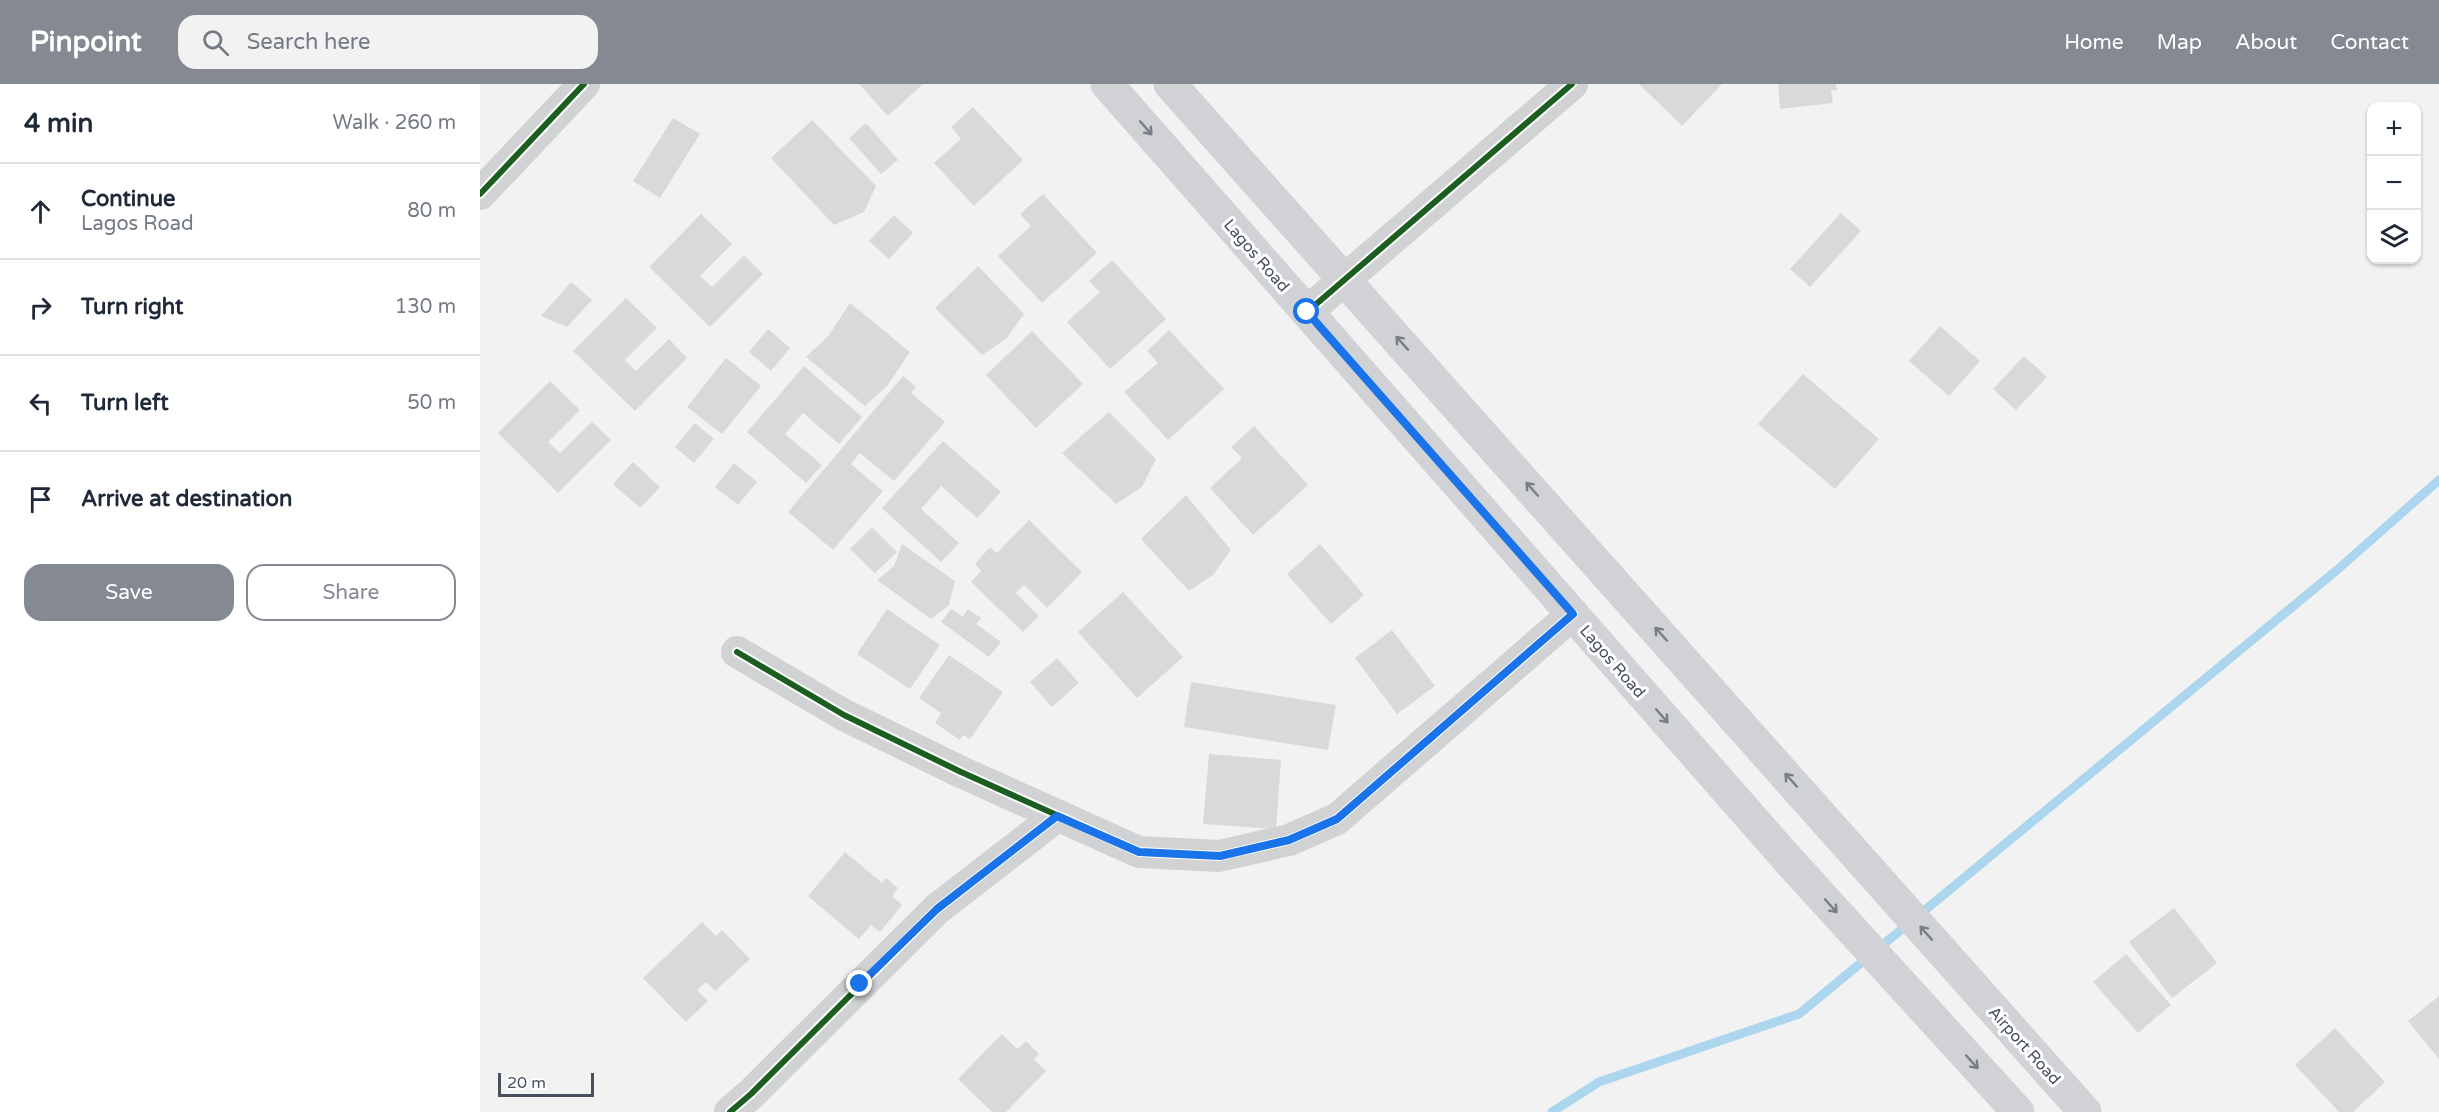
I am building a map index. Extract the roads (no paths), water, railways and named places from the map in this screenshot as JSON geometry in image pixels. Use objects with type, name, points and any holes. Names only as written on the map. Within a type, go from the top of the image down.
[{"type":"main road","name":"Lagos Road","points":[[1107,84],[1791,863],[2018,1112]]},
{"type":"main road","points":[[1170,84],[1344,279]]},
{"type":"main road","name":"Airport Road","points":[[1344,279],[2085,1112]]},
{"type":"street","points":[[480,194],[584,84]]},
{"type":"street","points":[[1307,312],[1572,84]]},
{"type":"street","points":[[737,652],[844,715],[1057,816],[1139,852],[1220,856],[1289,840],[1337,819],[1573,614]]},
{"type":"street","points":[[730,1112],[751,1094],[937,909],[1057,816]]},
{"type":"waterway","points":[[1552,1112],[1599,1082],[1799,1014],[2337,570],[2439,480]]}]
